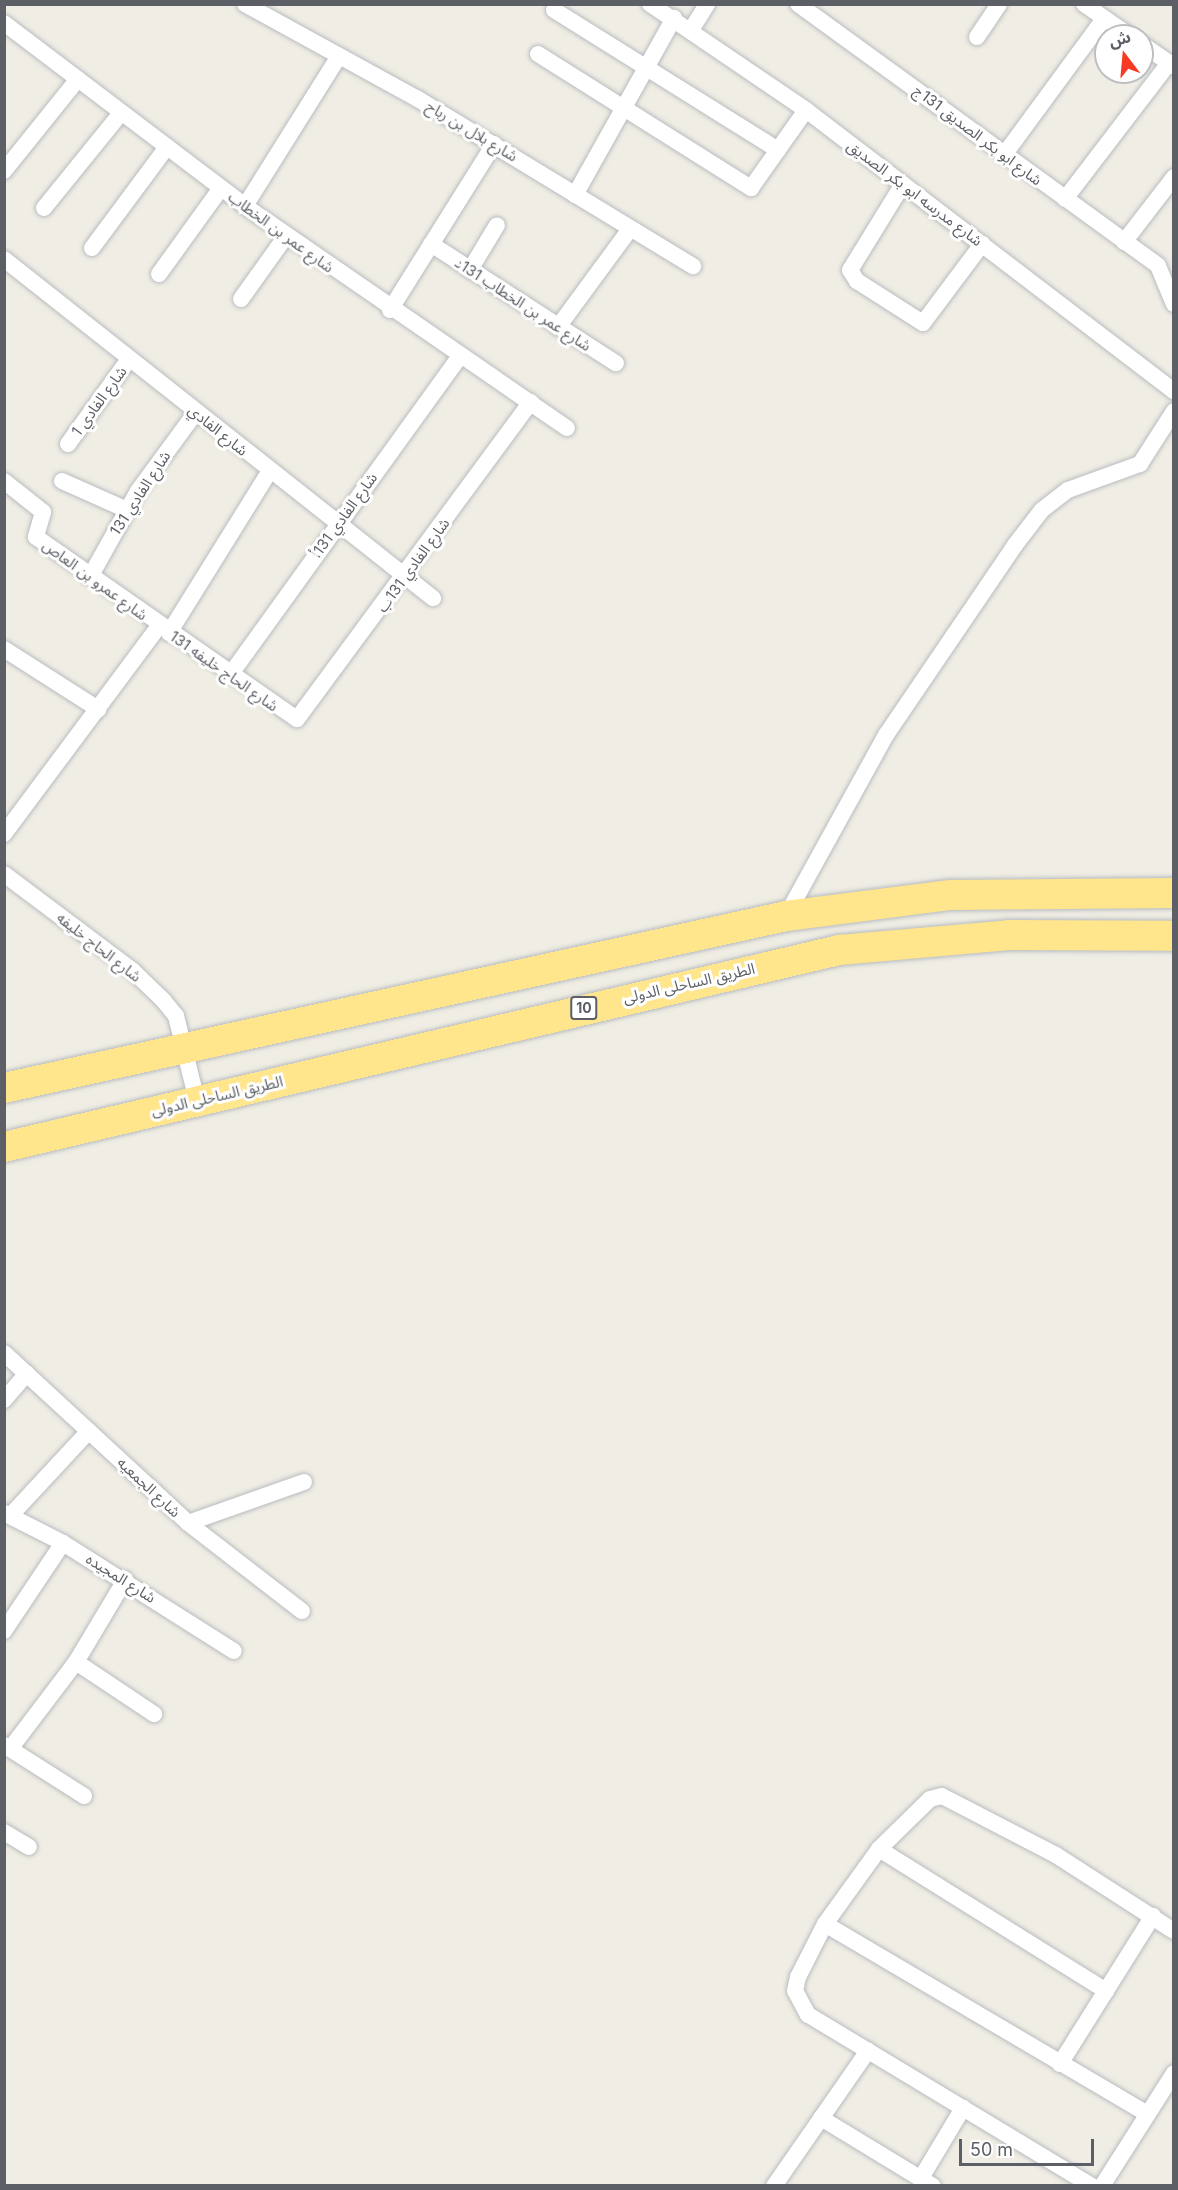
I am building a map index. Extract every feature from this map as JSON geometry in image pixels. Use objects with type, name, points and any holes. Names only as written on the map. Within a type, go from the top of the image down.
[{"type":"highway","points":[[4,1088],[786,916],[951,895],[1173,893]]},
{"type":"highway","name":"الطريق الساحلى الدولى","points":[[4,1147],[839,950],[1009,935],[1173,936]]},
{"type":"street","name":"شارع بلال بن رباح","points":[[245,4],[494,144],[693,266]]},
{"type":"street","name":"شارع مدرسه ابو بكر الصديق","points":[[650,4],[674,18],[806,110],[1173,391]]},
{"type":"street","points":[[691,30],[707,4]]},
{"type":"street","name":"شارع ابو بكر الصديق 131ج","points":[[798,4],[826,11],[1004,154],[1158,266],[1173,304]]},
{"type":"street","points":[[977,37],[999,4]]},
{"type":"street","points":[[554,10],[647,64],[778,150]]},
{"type":"street","points":[[1004,154],[1095,10],[1114,24]]},
{"type":"street","points":[[575,195],[674,18]]},
{"type":"street","name":"شارع عمر بن الخطاب","points":[[4,23],[244,206],[390,310],[567,428]]},
{"type":"street","points":[[1065,199],[1171,64],[1154,52]]},
{"type":"street","points":[[538,54],[751,188],[806,110]]},
{"type":"street","points":[[244,206],[339,56]]},
{"type":"street","points":[[4,171],[78,80]]},
{"type":"street","points":[[44,208],[121,112]]},
{"type":"street","points":[[390,310],[494,144]]},
{"type":"street","points":[[92,248],[167,147]]},
{"type":"street","points":[[1124,242],[1173,177]]},
{"type":"street","points":[[903,184],[850,270],[857,281],[919,323],[982,244]]},
{"type":"street","points":[[159,274],[221,188]]},
{"type":"street","points":[[470,270],[497,225]]},
{"type":"street","points":[[558,327],[630,229]]},
{"type":"street","points":[[241,299],[286,236]]},
{"type":"street","name":"شارع عمر بن الخطاب 131د","points":[[431,244],[616,363]]},
{"type":"street","name":"شارع الفادي","points":[[4,259],[337,526],[433,598]]},
{"type":"street","name":"شارع الفادي 131أ","points":[[230,675],[460,356]]},
{"type":"street","name":"شارع الفادي 1","points":[[68,444],[129,359]]},
{"type":"street","name":"شارع الفادي 131ب","points":[[289,717],[304,714],[531,402]]},
{"type":"street","points":[[786,916],[886,735],[1014,545],[1042,510],[1068,490],[1140,464],[1173,411]]},
{"type":"street","name":"شارع الفادي 131","points":[[90,577],[127,510],[196,412]]},
{"type":"street","points":[[4,834],[98,709],[164,629],[270,471]]},
{"type":"street","name":"شارع عمرو بن العاص","points":[[4,481],[43,512],[36,537],[164,629]]},
{"type":"street","points":[[62,481],[127,510]]},
{"type":"street","name":"شارع الحاج خليفه 131","points":[[164,629],[289,717]]},
{"type":"street","points":[[4,649],[98,709]]},
{"type":"street","name":"شارع الحاج خليفه","points":[[4,874],[151,987],[176,1016],[197,1101]]},
{"type":"street","name":"شارع الجمعيه","points":[[4,1353],[188,1523],[302,1611]]},
{"type":"street","points":[[4,1400],[27,1374]]},
{"type":"street","points":[[7,1514],[89,1431]]},
{"type":"street","points":[[188,1523],[304,1482]]},
{"type":"street","name":"شارع المجيده","points":[[7,1514],[63,1543],[234,1651]]},
{"type":"street","points":[[4,1631],[63,1543]]},
{"type":"street","points":[[84,1796],[7,1747],[76,1662],[124,1580]]},
{"type":"street","points":[[76,1662],[154,1714]]},
{"type":"street","points":[[1092,2186],[868,2051],[799,2004],[798,1977],[825,1924],[879,1850],[930,1799],[942,1796],[1056,1856],[1153,1916],[1173,1931]]},
{"type":"street","points":[[4,1832],[29,1847]]},
{"type":"street","points":[[879,1850],[1106,1991]]},
{"type":"street","points":[[1060,2064],[1153,1916]]},
{"type":"street","points":[[825,1924],[1147,2115]]},
{"type":"street","points":[[774,2186],[868,2051]]},
{"type":"street","points":[[1102,2186],[1173,2073]]},
{"type":"street","points":[[821,2118],[927,2182],[963,2108]]}]
